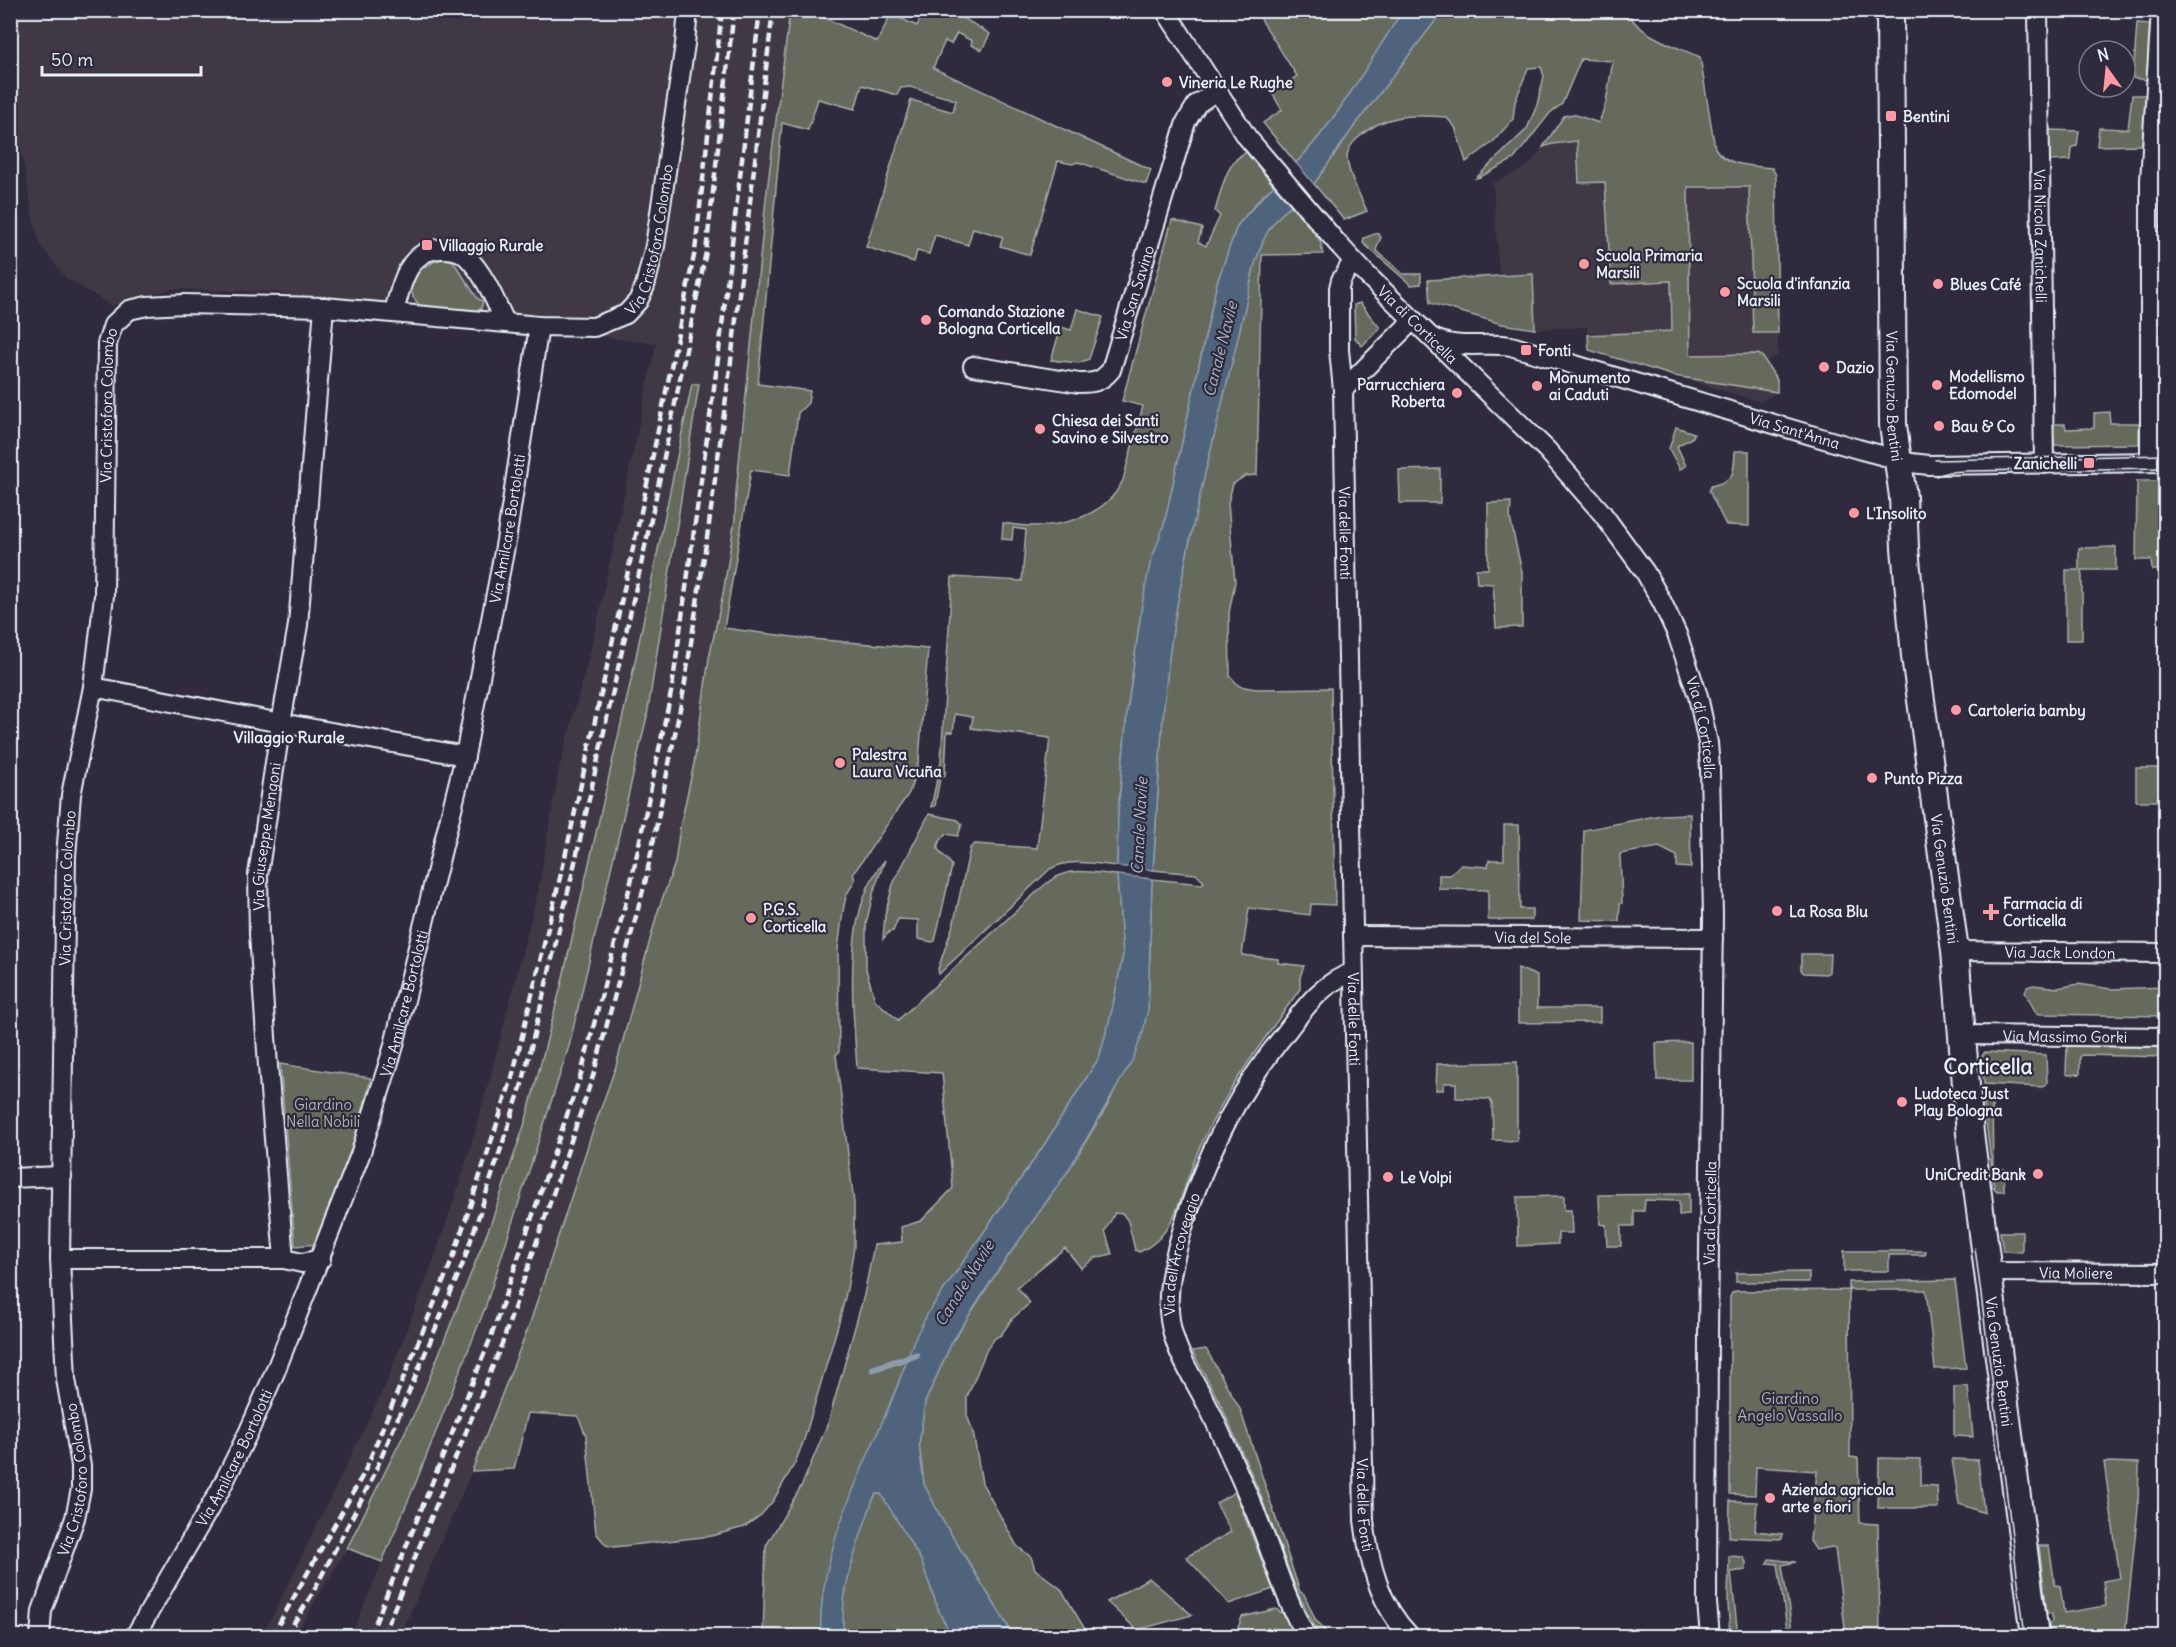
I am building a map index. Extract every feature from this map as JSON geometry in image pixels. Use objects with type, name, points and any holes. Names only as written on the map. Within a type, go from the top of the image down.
[{"type":"street","name":"Via Cristoforo Colombo","points":[[40,1636],[42,1611],[75,1518],[81,1489],[81,1466],[66,1379],[60,1259],[67,837],[71,795],[93,687],[104,596],[104,433],[107,344],[113,325],[129,310],[147,306],[184,304],[324,307],[539,326],[594,327],[626,314],[642,293],[655,246],[688,10]]},
{"type":"street","name":"Via di Corticella","points":[[1165,10],[1247,136],[1328,233],[1353,261],[1547,450],[1595,504],[1645,573],[1677,634],[1696,690],[1708,743],[1711,797],[1713,938],[1707,1546],[1707,1603],[1710,1636]]},
{"type":"street","name":"Via Genuzio Bentini","points":[[1890,10],[1893,418],[1903,497],[1905,548],[1915,656],[1955,951],[1970,1133],[2035,1636]]},
{"type":"street","name":"Via Nicola Zanichelli","points":[[2038,10],[2044,464]]},
{"type":"street","points":[[2158,462],[2150,180],[2161,10]]},
{"type":"street","name":"Via San Savino","points":[[973,366],[1079,383],[1103,380],[1111,370],[1186,122],[1197,104],[1216,91]]},
{"type":"street","points":[[394,312],[401,284],[409,266],[422,255],[436,249],[451,249],[462,253],[474,265],[488,286],[505,322]]},
{"type":"street","name":"Via delle Fonti","points":[[1353,261],[1341,280],[1339,288],[1339,350],[1343,390],[1364,1520],[1368,1548],[1379,1589],[1396,1620],[1410,1636]]},
{"type":"street","name":"Via Giuseppe Mengoni","points":[[284,1259],[266,1042],[259,934],[258,875],[298,625],[324,307]]},
{"type":"street","points":[[1343,390],[1413,320]]},
{"type":"street","name":"Via Amilcare Bortolotti","points":[[135,1636],[220,1490],[275,1372],[360,1155],[393,1049],[465,756],[506,541],[539,326]]},
{"type":"street","name":"Via Sant'Anna","points":[[1432,337],[1450,344],[1511,346],[1783,427],[1898,459],[1929,465],[2158,462]]},
{"type":"street","points":[[93,687],[465,756]]},
{"type":"street","name":"Via del Sole","points":[[1353,936],[1713,938]]},
{"type":"street","name":"Via Jack London","points":[[1955,951],[2166,954]]},
{"type":"street","name":"Via dell'Arcoveggio","points":[[1306,1636],[1291,1608],[1258,1520],[1209,1407],[1175,1340],[1170,1320],[1169,1288],[1174,1259],[1194,1195],[1209,1156],[1232,1109],[1268,1054],[1316,995],[1335,979],[1353,972]]},
{"type":"street","name":"Via Massimo Gorki","points":[[1963,1035],[2166,1037]]},
{"type":"street","points":[[10,1178],[63,1176]]},
{"type":"street","points":[[60,1259],[284,1259],[302,1263],[321,1259]]},
{"type":"street","name":"Via Moliere","points":[[1988,1272],[2166,1273]]},
{"type":"shaded area","points":[[706,10],[706,18],[707,11],[794,11],[762,324],[751,470],[690,824],[620,1078],[530,1323],[472,1471],[400,1636],[351,1636],[382,1562],[347,1548],[295,1636],[260,1636],[273,1615],[385,1386],[436,1254],[466,1163],[538,891],[559,769],[594,637],[656,344],[273,292],[172,289],[123,301],[112,306],[66,278],[41,246],[34,223],[11,93],[10,11]]},
{"type":"shaded area","points":[[1577,141],[1579,183],[1776,175],[1778,355],[1767,362],[1777,380],[1777,392],[1761,402],[1589,350],[1587,327],[1535,329],[1502,324],[1493,183],[1521,170],[1532,162],[1543,147]]},
{"type":"green space","points":[[1261,10],[1403,11],[1340,109],[1296,163],[1263,123],[1282,110],[1272,93],[1297,76],[1257,13]]},
{"type":"green space","points":[[790,11],[810,11],[877,42],[891,14],[917,26],[924,11],[959,11],[958,15],[990,34],[982,50],[971,45],[972,41],[957,33],[951,44],[945,41],[933,68],[1151,170],[1146,184],[1078,162],[1072,164],[1058,161],[1030,255],[1000,246],[1003,237],[973,228],[968,245],[935,235],[929,254],[917,251],[914,262],[866,247],[911,100],[953,112],[956,100],[910,87],[901,88],[897,95],[862,85],[855,109],[818,99],[808,130],[782,123],[758,384],[810,391],[808,403],[798,413],[790,475],[751,470],[724,628],[800,638],[928,649],[919,759],[909,793],[853,874],[855,880],[846,896],[843,911],[838,949],[839,1052],[836,1055],[854,1203],[854,1247],[839,1322],[804,1440],[795,1463],[773,1501],[761,1515],[744,1527],[712,1536],[614,1547],[606,1545],[596,1533],[586,1436],[578,1416],[528,1413],[514,1469],[472,1471],[530,1323],[616,1066],[657,914],[675,863],[735,519],[766,199]]},
{"type":"green space","points":[[1443,11],[1628,11],[1639,27],[1648,33],[1700,57],[1715,148],[1726,159],[1772,168],[1776,175],[1778,333],[1753,333],[1749,187],[1688,187],[1690,355],[1758,354],[1762,356],[1777,380],[1777,392],[1674,376],[1589,350],[1588,335],[1672,331],[1671,281],[1611,284],[1605,182],[1579,183],[1577,141],[1543,147],[1564,116],[1573,114],[1599,123],[1606,102],[1613,61],[1581,59],[1562,104],[1550,113],[1514,159],[1480,177],[1476,178],[1527,129],[1537,105],[1544,76],[1541,67],[1528,68],[1515,102],[1513,119],[1493,142],[1466,162],[1455,127],[1446,117],[1399,117],[1378,124],[1356,140],[1348,152],[1347,158],[1352,177],[1367,211],[1344,220],[1314,184],[1353,128]]},
{"type":"green space","points":[[2137,23],[2150,24],[2147,80],[2137,79]]},
{"type":"green space","points":[[2137,95],[2146,95],[2142,145],[2097,146],[2099,128],[2128,129],[2132,99],[2137,99]]},
{"type":"green space","points":[[2049,130],[2079,131],[2077,146],[2072,147],[2071,160],[2049,161]]},
{"type":"green space","points":[[1246,152],[1274,186],[1262,196],[1237,226],[1217,283],[1164,525],[1142,605],[1127,713],[1118,814],[1117,866],[1074,863],[1050,869],[939,974],[938,969],[954,922],[970,848],[975,844],[1037,848],[1050,738],[971,728],[973,717],[955,714],[953,732],[947,732],[945,775],[940,778],[935,806],[931,807],[941,761],[952,577],[1022,581],[1026,530],[1013,528],[1012,540],[1002,539],[1003,523],[1037,526],[1072,521],[1088,515],[1114,495],[1123,480],[1143,406],[1122,401],[1172,220],[1202,228],[1198,242],[1206,246],[1220,216],[1215,211],[1225,178],[1233,163]]},
{"type":"green space","points":[[1291,205],[1320,240],[1323,254],[1262,255],[1257,475],[1245,476],[1233,484],[1228,503],[1235,582],[1229,613],[1230,676],[1239,686],[1256,689],[1331,688],[1335,905],[1311,904],[1310,915],[1249,908],[1242,955],[1278,959],[1278,963],[1304,966],[1300,977],[1300,989],[1228,1093],[1204,1138],[1175,1213],[1161,1236],[1139,1252],[1135,1250],[1128,1221],[1123,1214],[1115,1213],[1105,1231],[1112,1254],[1095,1258],[1081,1268],[1065,1248],[1017,1287],[1030,1303],[1012,1319],[987,1349],[967,1397],[967,1415],[973,1432],[982,1483],[1017,1546],[1031,1557],[1035,1569],[1061,1589],[1089,1636],[1014,1636],[941,1518],[924,1484],[919,1444],[925,1402],[952,1342],[997,1272],[1068,1171],[1109,1103],[1148,1009],[1152,879],[1202,884],[1204,882],[1196,874],[1153,870],[1163,711],[1170,648],[1192,529],[1254,267],[1267,233],[1276,219]]},
{"type":"green space","points":[[1377,233],[1381,237],[1376,250],[1403,274],[1421,274],[1421,284],[1411,285],[1363,243],[1364,238]]},
{"type":"green space","points":[[445,258],[453,261],[478,299],[483,301],[481,309],[471,313],[421,308],[413,297],[410,284],[416,274],[429,264]]},
{"type":"green space","points":[[1533,274],[1535,329],[1502,324],[1430,303],[1428,280]]},
{"type":"green space","points":[[1360,303],[1380,328],[1362,346],[1355,338],[1354,305]]},
{"type":"green space","points":[[1077,309],[1103,317],[1089,359],[1079,363],[1051,360],[1061,327],[1071,330]]},
{"type":"green space","points":[[692,384],[699,384],[647,716],[569,1046],[485,1308],[382,1562],[347,1548],[419,1404],[491,1223],[526,1120],[561,986],[632,676]]},
{"type":"green space","points":[[2109,412],[2110,423],[2139,423],[2139,444],[2054,445],[2053,424],[2065,424],[2066,429],[2094,428],[2094,413]]},
{"type":"green space","points":[[1676,427],[1694,433],[1693,437],[1677,446],[1686,466],[1680,469],[1669,449]]},
{"type":"green space","points":[[1735,451],[1749,451],[1749,526],[1726,525],[1709,491],[1711,486],[1725,482],[1732,475]]},
{"type":"green space","points":[[1440,469],[1440,503],[1400,503],[1399,470]]},
{"type":"green space","points":[[2137,481],[2165,481],[2165,582],[2159,582],[2159,570],[2152,570],[2151,560],[2136,560]]},
{"type":"green space","points":[[1511,502],[1510,518],[1522,572],[1522,627],[1496,628],[1493,584],[1477,583],[1476,569],[1488,569],[1488,503]]},
{"type":"green space","points":[[2116,547],[2116,570],[2082,570],[2082,640],[2066,640],[2066,570],[2079,570],[2079,548]]},
{"type":"green space","points":[[2136,768],[2165,768],[2165,801],[2136,801]]},
{"type":"green space","points":[[929,814],[958,820],[962,824],[958,836],[946,834],[938,845],[939,852],[952,866],[935,941],[918,939],[918,920],[898,919],[893,931],[883,939],[885,915],[893,884]]},
{"type":"green space","points":[[1690,814],[1691,868],[1677,867],[1677,856],[1659,847],[1620,854],[1622,903],[1620,904],[1619,921],[1581,920],[1584,830],[1661,815]]},
{"type":"green space","points":[[1504,825],[1519,825],[1520,909],[1532,909],[1532,920],[1488,920],[1488,890],[1439,889],[1439,875],[1450,875],[1460,865],[1488,867],[1489,860],[1504,860]]},
{"type":"green space","points":[[885,860],[874,890],[866,924],[866,969],[875,1000],[898,1020],[1041,888],[1060,875],[1086,871],[1117,875],[1123,955],[1111,1015],[1099,1058],[1044,1145],[928,1313],[917,1336],[859,1480],[834,1552],[826,1580],[821,1636],[763,1636],[766,1546],[802,1485],[828,1423],[864,1295],[874,1245],[902,1242],[901,1227],[921,1221],[953,1188],[942,1073],[857,1068],[852,988],[856,931],[861,905],[871,881]]},
{"type":"green space","points":[[1801,954],[1830,954],[1829,972],[1826,974],[1804,973],[1801,970]]},
{"type":"green space","points":[[1518,968],[1537,976],[1537,1008],[1600,1008],[1600,1022],[1518,1023]]},
{"type":"green space","points":[[2078,984],[2111,989],[2165,987],[2165,1016],[2039,1014],[2036,1013],[2025,992],[2027,987],[2033,985],[2058,988]]},
{"type":"green space","points":[[1691,1042],[1691,1080],[1657,1080],[1656,1043]]},
{"type":"green space","points":[[2067,1047],[2165,1047],[2165,1057],[2082,1055],[2080,1074],[2068,1075],[2066,1073]]},
{"type":"green space","points":[[1985,1052],[2046,1055],[2047,1083],[2042,1087],[1984,1084],[1982,1056]]},
{"type":"green space","points":[[1517,1062],[1517,1141],[1493,1140],[1492,1103],[1489,1099],[1456,1098],[1456,1083],[1444,1083],[1443,1090],[1436,1090],[1437,1064]]},
{"type":"green space","name":"Giardino Nella Nobili","points":[[280,1064],[371,1078],[355,1142],[318,1244],[295,1246]]},
{"type":"green space","points":[[1992,1101],[1993,1166],[1994,1169],[2004,1169],[2004,1191],[1997,1191],[1994,1188],[1984,1104]]},
{"type":"green space","points":[[1689,1194],[1689,1214],[1679,1215],[1679,1201],[1645,1200],[1644,1211],[1634,1211],[1634,1226],[1621,1226],[1621,1246],[1607,1246],[1606,1225],[1600,1224],[1599,1195]]},
{"type":"green space","points":[[1564,1196],[1564,1210],[1571,1210],[1572,1233],[1558,1233],[1558,1244],[1518,1246],[1517,1197]]},
{"type":"green space","points":[[2000,1232],[2022,1232],[2022,1252],[2003,1251]]},
{"type":"green space","points":[[1844,1251],[1926,1251],[1925,1255],[1889,1255],[1889,1271],[1844,1271]]},
{"type":"green space","points":[[1809,1272],[1809,1282],[1736,1282],[1736,1273]]},
{"type":"green space","points":[[1955,1280],[1966,1368],[1935,1369],[1926,1290],[1849,1290],[1849,1282]]},
{"type":"green space","name":"Giardino Angelo Vassallo","points":[[1849,1290],[1850,1457],[1858,1458],[1860,1523],[1878,1524],[1880,1636],[1846,1636],[1835,1548],[1816,1550],[1810,1541],[1817,1471],[1756,1467],[1755,1495],[1730,1494],[1730,1297],[1732,1293],[1736,1291]]},
{"type":"green space","points":[[1206,1349],[1240,1409],[1300,1592],[1304,1594],[1316,1621],[1328,1636],[1320,1636],[1298,1594],[1258,1489],[1221,1405],[1192,1351]]},
{"type":"green space","points":[[1968,1386],[1973,1437],[1954,1436],[1954,1387]]},
{"type":"green space","points":[[1879,1458],[1921,1459],[1921,1485],[1937,1486],[1938,1508],[1878,1508]]},
{"type":"green space","points":[[1952,1459],[1978,1460],[1984,1513],[1959,1504]]},
{"type":"green space","points":[[2104,1462],[2139,1463],[2138,1508],[2125,1636],[2050,1636],[2049,1623],[2052,1621],[2052,1614],[2047,1613],[2039,1546],[2049,1546],[2055,1585],[2060,1586],[2064,1613],[2106,1606],[2103,1581],[2120,1578]]},
{"type":"green space","points":[[1235,1492],[1273,1589],[1229,1604],[1186,1557],[1231,1532],[1216,1503]]},
{"type":"green space","points":[[876,1494],[881,1494],[886,1499],[921,1560],[940,1614],[952,1636],[844,1636],[842,1615],[847,1582],[860,1533]]},
{"type":"green space","points":[[1730,1501],[1757,1502],[1755,1531],[1783,1534],[1782,1539],[1729,1537]]},
{"type":"green space","points":[[1729,1556],[1743,1557],[1746,1562],[1746,1570],[1731,1572],[1738,1636],[1730,1636]]},
{"type":"green space","points":[[1769,1559],[1796,1562],[1782,1565],[1793,1636],[1788,1636],[1778,1564],[1767,1563]]},
{"type":"green space","points":[[1149,1578],[1192,1615],[1137,1630],[1107,1602]]},
{"type":"green space","points":[[1276,1609],[1283,1614],[1296,1636],[1235,1636],[1242,1617]]},
{"type":"water","points":[[1403,10],[1443,11],[1353,128],[1314,184],[1296,163],[1340,109]]},
{"type":"water","name":"Canale Navile","points":[[1274,186],[1291,205],[1276,219],[1267,233],[1254,267],[1192,529],[1175,617],[1163,711],[1153,870],[1117,866],[1118,814],[1127,713],[1150,564],[1164,525],[1217,283],[1237,226]]},
{"type":"water","name":"Canale Navile","points":[[1117,875],[1152,879],[1148,1009],[1143,1032],[1133,1059],[1068,1171],[997,1272],[952,1342],[925,1402],[919,1444],[924,1484],[941,1518],[1014,1636],[952,1636],[940,1614],[921,1560],[881,1494],[876,1494],[851,1566],[844,1601],[844,1636],[821,1636],[826,1578],[842,1520],[892,1400],[914,1340],[928,1313],[1044,1145],[1099,1058],[1111,1015],[1123,955]]},
{"type":"waterway","points":[[873,1369],[916,1355]]},
{"type":"tram line","points":[[1935,460],[2166,455]]},
{"type":"tram line","points":[[1936,476],[1949,472],[1966,471],[2166,468]]},
{"type":"tram line","points":[[1975,1248],[2025,1636]]},
{"type":"railway","points":[[272,1636],[364,1473],[453,1258],[512,1078],[565,857],[643,503],[695,251],[722,10]]},
{"type":"railway","points":[[286,1636],[311,1596],[373,1477],[464,1261],[523,1081],[576,858],[654,506],[706,252],[734,10]]},
{"type":"railway","points":[[370,1636],[491,1337],[581,1074],[631,882],[672,688],[718,359],[760,10]]},
{"type":"railway","points":[[383,1636],[503,1341],[593,1076],[645,883],[684,689],[709,524],[773,10]]},
{"type":"place","name":"Vineria Le Rughe","points":[[1167,82]]},
{"type":"place","name":"Bentini","points":[[1891,116]]},
{"type":"place","name":"Villaggio Rurale","points":[[427,245]]},
{"type":"place","name":"Scuola Primaria Marsili","points":[[1584,264]]},
{"type":"place","name":"Blues Café","points":[[1938,284]]},
{"type":"place","name":"Scuola d'infanzia Marsili","points":[[1725,292]]},
{"type":"place","name":"Comando Stazione Bologna Corticella","points":[[926,320]]},
{"type":"place","name":"Fonti","points":[[1526,350]]},
{"type":"place","name":"Dazio","points":[[1824,367]]},
{"type":"place","name":"Modellismo Edomodel","points":[[1937,385]]},
{"type":"place","name":"Monumento ai Caduti","points":[[1537,386]]},
{"type":"place","name":"Parrucchiera Roberta","points":[[1457,393]]},
{"type":"place","name":"Bau & Co","points":[[1939,426]]},
{"type":"place","name":"Chiesa dei Santi Savino e Silvestro","points":[[1040,429]]},
{"type":"place","name":"Zanichelli","points":[[2089,463]]},
{"type":"place","name":"L'Insolito","points":[[1854,513]]},
{"type":"place","name":"Cartoleria bamby","points":[[1956,710]]},
{"type":"place","name":"Palestra Laura Vicuña","points":[[840,763]]},
{"type":"place","name":"Punto Pizza","points":[[1872,778]]},
{"type":"place","name":"La Rosa Blu","points":[[1777,911]]},
{"type":"place","name":"Farmacia di Corticella","points":[[1991,912]]},
{"type":"place","name":"P.G.S. Corticella","points":[[751,918]]},
{"type":"place","name":"Ludoteca Just Play Bologna","points":[[1902,1102]]},
{"type":"place","name":"UniCredit Bank","points":[[2038,1174]]},
{"type":"place","name":"Le Volpi","points":[[1388,1177]]},
{"type":"place","name":"Azienda agricola arte e fiori","points":[[1770,1498]]},
{"type":"district","name":"Villaggio Rurale","points":[[289,737]]},
{"type":"district","name":"Corticella","points":[[1988,1066]]}]
